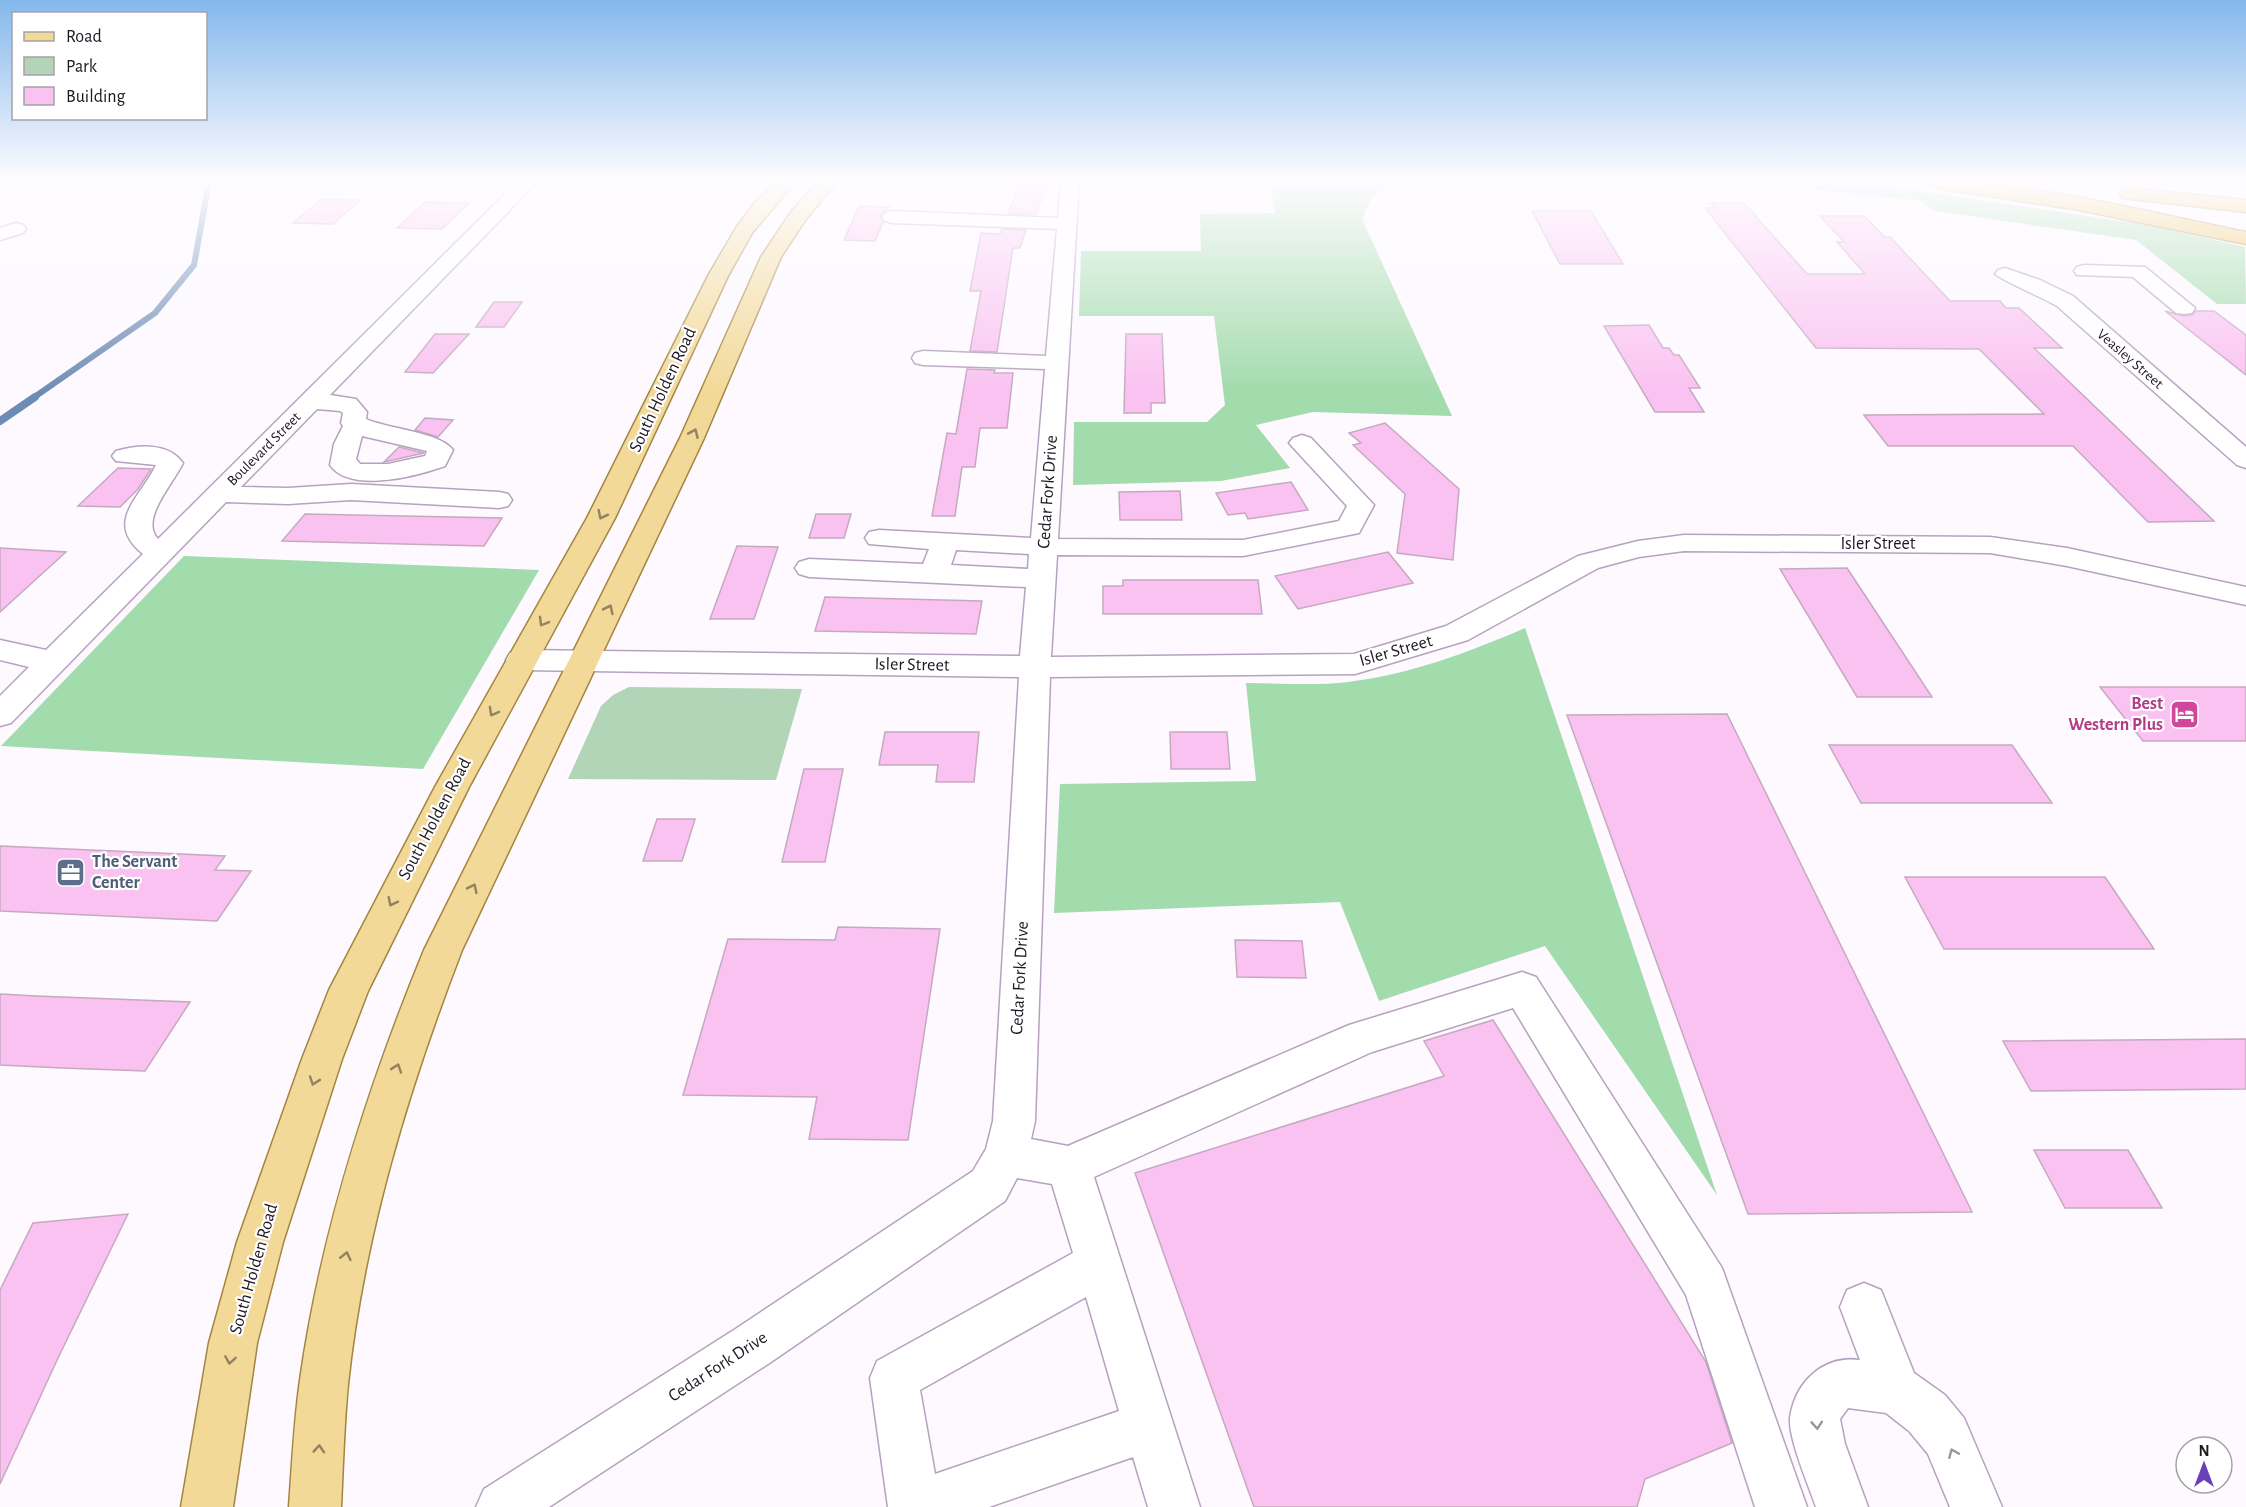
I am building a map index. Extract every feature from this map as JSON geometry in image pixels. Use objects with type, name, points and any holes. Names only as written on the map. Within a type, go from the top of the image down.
[{"type":"main road","name":"South Holden Road","points":[[207,1507],[232,1343],[260,1242],[322,1059],[349,990],[384,917],[622,477],[717,276],[731,252]]},
{"type":"main road","points":[[315,1507],[326,1368],[342,1279],[369,1162],[411,1027],[443,950],[692,438],[774,252]]},
{"type":"street","name":"Boulevard Street","points":[[0,715],[459,252]]},
{"type":"street","name":"Cedar Fork Drive","points":[[506,1506],[754,1345],[989,1186],[1006,1155],[1014,1121],[1035,667],[1065,252]]},
{"type":"street","points":[[2084,271],[2138,271],[2184,308]]},
{"type":"street","name":"Veasley Street","points":[[2005,274],[2032,284],[2065,301],[2246,460]]},
{"type":"street","points":[[923,357],[1057,363]]},
{"type":"street","points":[[312,401],[347,404],[355,412],[353,423],[356,424]]},
{"type":"street","points":[[810,568],[934,573],[1243,548],[1349,527],[1360,505],[1302,443]]},
{"type":"street","points":[[125,456],[160,455],[170,463],[167,472],[141,508],[137,530],[146,546],[160,554]]},
{"type":"street","points":[[220,494],[288,496],[351,492],[499,500]]},
{"type":"street","points":[[879,538],[945,541],[1042,563]]},
{"type":"street","points":[[934,573],[945,541]]},
{"type":"street","name":"Isler Street","points":[[521,660],[1035,667],[1355,664],[1456,633],[1588,562],[1638,549],[1684,543],[1990,545],[2067,557],[2246,596]]},
{"type":"street","points":[[0,650],[53,662]]},
{"type":"street","points":[[1006,1155],[1069,1167],[1363,1037],[1522,989],[1706,1284],[1781,1507]]},
{"type":"street","points":[[1069,1167],[1174,1507]]},
{"type":"street","points":[[1099,1264],[894,1378],[914,1507],[1149,1426]]},
{"type":"street","points":[[1864,1307],[1896,1390]]},
{"type":"street","points":[[1842,1507],[1820,1444],[1815,1419],[1821,1401],[1831,1388],[1848,1383],[1896,1390],[1927,1413],[1946,1436],[1976,1507]]},
{"type":"green space","points":[[1081,252],[1377,252],[1452,416],[1313,412],[1256,425],[1290,468],[1221,481],[1073,485],[1074,422],[1207,422],[1225,405],[1214,316],[1079,316]]},
{"type":"green space","points":[[2152,252],[2245,252],[2246,304],[2217,304]]},
{"type":"green space","points":[[184,556],[539,570],[423,769],[1,746]]},
{"type":"green space","points":[[1525,628],[1717,1195],[1545,946],[1379,1001],[1340,902],[1054,913],[1060,784],[1256,781],[1246,683],[1323,684],[1394,674],[1482,646]]},
{"type":"green space","points":[[629,687],[802,689],[776,780],[568,779],[601,706],[613,695]]},
{"type":"building","points":[[977,252],[1012,252],[997,352],[970,351],[981,291],[970,291]]},
{"type":"building","points":[[1554,252],[1616,252],[1623,264],[1560,264]]},
{"type":"building","points":[[1740,252],[1788,252],[1807,274],[1865,274],[1846,252],[1904,252],[1950,301],[2000,301],[2006,308],[2019,308],[2062,348],[2034,348],[2214,521],[2148,522],[2073,446],[1888,446],[1864,415],[2044,414],[1979,349],[1816,348]]},
{"type":"building","points":[[494,302],[522,302],[504,327],[476,327]]},
{"type":"building","points":[[2165,311],[2184,316],[2192,315],[2196,311],[2214,311],[2246,335],[2246,375]]},
{"type":"building","points":[[1649,325],[1663,348],[1669,348],[1674,355],[1679,355],[1700,388],[1689,388],[1704,412],[1655,412],[1604,326]]},
{"type":"building","points":[[435,334],[469,334],[433,373],[405,372]]},
{"type":"building","points":[[1126,334],[1162,334],[1165,403],[1151,403],[1151,413],[1124,413]]},
{"type":"building","points":[[967,369],[1013,373],[1007,428],[980,428],[975,467],[962,467],[955,516],[932,516],[947,433],[956,434]]},
{"type":"building","points":[[425,418],[453,420],[438,437],[415,430]]},
{"type":"building","points":[[1385,423],[1459,489],[1453,560],[1397,553],[1405,494],[1353,445],[1361,443],[1349,433]]},
{"type":"building","points":[[399,447],[424,453],[384,462]]},
{"type":"building","points":[[118,468],[151,469],[138,489],[120,507],[78,506]]},
{"type":"building","points":[[1291,482],[1308,510],[1248,519],[1245,513],[1228,515],[1216,493]]},
{"type":"building","points":[[1180,491],[1182,520],[1120,520],[1119,492]]},
{"type":"building","points":[[305,514],[502,518],[484,546],[282,541]]},
{"type":"building","points":[[816,514],[851,514],[844,538],[809,538]]},
{"type":"building","points":[[737,546],[778,547],[754,619],[710,619]]},
{"type":"building","points":[[0,548],[66,552],[0,612]]},
{"type":"building","points":[[1388,552],[1413,583],[1298,609],[1275,576]]},
{"type":"building","points":[[1847,568],[1932,697],[1857,697],[1780,569]]},
{"type":"building","points":[[1123,580],[1258,580],[1262,614],[1103,614],[1103,586],[1123,586]]},
{"type":"building","points":[[825,597],[982,601],[976,634],[815,631]]},
{"type":"building","name":"Best Western Plus","points":[[2100,687],[2246,687],[2246,741],[2143,741]]},
{"type":"building","points":[[1727,714],[1972,1212],[1748,1214],[1567,715]]},
{"type":"building","points":[[885,732],[979,732],[974,782],[936,782],[938,765],[879,765]]},
{"type":"building","points":[[1170,732],[1227,732],[1230,769],[1171,769]]},
{"type":"building","points":[[1829,745],[2012,745],[2052,803],[1861,803]]},
{"type":"building","points":[[804,769],[843,769],[825,862],[782,862]]},
{"type":"building","points":[[657,819],[695,819],[682,861],[643,861]]},
{"type":"building","points":[[0,846],[225,856],[215,870],[251,871],[217,921],[0,911]]},
{"type":"building","points":[[1905,877],[2105,877],[2154,949],[1944,949]]},
{"type":"building","points":[[838,927],[940,929],[908,1140],[809,1139],[817,1097],[683,1095],[728,939],[835,940]]},
{"type":"building","points":[[1235,940],[1302,941],[1306,978],[1237,977]]},
{"type":"building","points":[[0,994],[190,1002],[145,1071],[62,1068],[0,1065]]},
{"type":"building","points":[[1493,1020],[1706,1362],[1732,1443],[1645,1479],[1637,1507],[1254,1507],[1135,1173],[1444,1076],[1424,1041]]},
{"type":"building","points":[[2246,1039],[2246,1089],[2031,1091],[2003,1041]]},
{"type":"building","points":[[2034,1150],[2128,1150],[2162,1208],[2065,1208]]},
{"type":"building","points":[[128,1214],[0,1484],[0,1290],[33,1223]]},
{"type":"waterway","points":[[33,398],[155,313],[194,265],[196,252]]},
{"type":"waterway","points":[[0,421],[35,397]]},
{"type":"place","name":"Best Western Plus","points":[[2184,714]]},
{"type":"place","name":"The Servant Center","points":[[71,872]]}]
